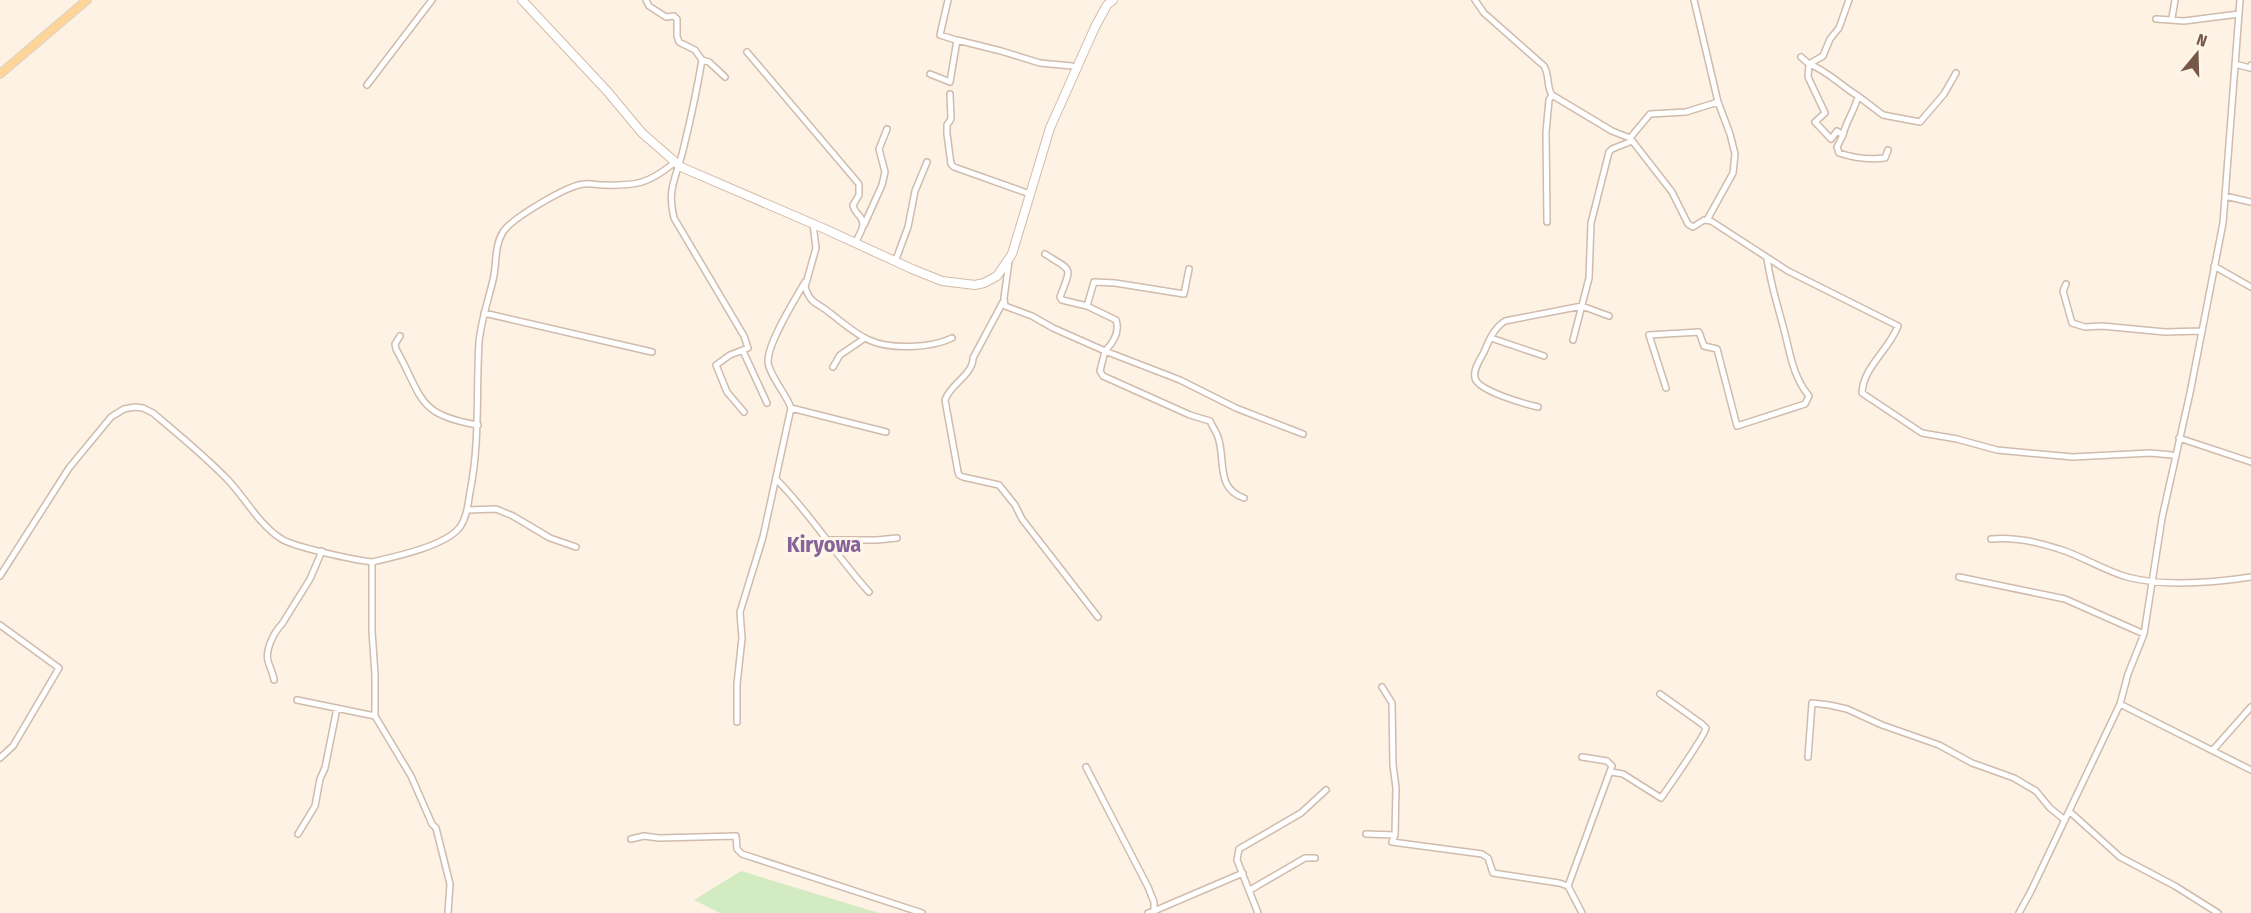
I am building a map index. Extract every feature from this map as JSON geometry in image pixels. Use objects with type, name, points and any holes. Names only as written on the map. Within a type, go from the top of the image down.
[{"type":"main road","points":[[0,75],[87,0]]},
{"type":"street","points":[[367,85],[432,0]]},
{"type":"street","points":[[646,0],[649,6],[666,17],[674,16],[677,19],[679,42],[694,50],[702,60],[709,62],[725,77]]},
{"type":"street","points":[[948,0],[940,35],[956,40]]},
{"type":"street","points":[[1474,0],[1484,13],[1544,66],[1549,74],[1549,87],[1552,95],[1631,140],[1672,192],[1688,224],[1693,227],[1707,220],[1733,172],[1735,154],[1718,102],[1694,0]]},
{"type":"street","points":[[1809,64],[1823,56],[1830,39],[1839,28],[1849,0]]},
{"type":"street","points":[[2172,18],[2175,0]]},
{"type":"street","points":[[2019,913],[2120,704],[2128,674],[2144,634],[2162,518],[2223,223],[2240,0]]},
{"type":"street","points":[[526,1],[642,133],[676,165],[942,281],[975,285],[984,283],[997,276],[1009,260]]},
{"type":"street","points":[[1098,617],[1022,519],[1015,505],[999,485],[958,474],[945,400],[973,365],[974,358],[1003,302],[1009,260],[1060,104],[1107,2]]},
{"type":"street","points":[[2156,19],[2172,18],[2184,21],[2239,14]]},
{"type":"street","points":[[930,74],[950,82],[957,40],[1040,63],[1072,66]]},
{"type":"street","points":[[747,52],[859,184],[859,195],[853,209],[862,219],[863,226]]},
{"type":"street","points":[[1801,57],[1809,64],[1823,69],[1883,115],[1920,123],[1944,94],[1956,73]]},
{"type":"street","points":[[702,60],[672,182],[670,199],[674,218],[744,336],[748,348],[730,355],[716,365],[727,392],[744,412]]},
{"type":"street","points":[[1809,64],[1808,77],[1825,113],[1815,123],[1831,139],[1837,131],[1843,135]]},
{"type":"street","points":[[2235,64],[2250,68],[2251,65]]},
{"type":"street","points":[[950,94],[951,119],[947,125],[947,134],[951,164],[1030,194]]},
{"type":"street","points":[[1547,222],[1546,132],[1549,100],[1552,95]]},
{"type":"street","points":[[1858,96],[1855,108],[1845,123],[1843,135],[1837,147],[1839,153],[1852,157],[1876,159],[1885,158],[1888,150]]},
{"type":"street","points":[[1573,340],[1589,278],[1591,223],[1610,152],[1631,140],[1650,114],[1686,112],[1718,102]]},
{"type":"street","points":[[855,243],[885,172],[879,149],[887,129]]},
{"type":"street","points":[[895,262],[908,227],[915,191],[927,162]]},
{"type":"street","points":[[0,576],[35,519],[80,454],[111,417],[124,409],[135,407],[153,413],[202,456],[229,481],[254,512],[281,539],[356,560],[372,562],[425,548],[451,534],[459,529],[467,510],[474,474],[478,425],[479,340],[494,278],[496,249],[504,229],[518,217],[573,187],[584,184],[631,185],[648,181],[676,165]]},
{"type":"street","points":[[2225,196],[2251,202]]},
{"type":"street","points":[[1707,220],[1767,258],[1898,326],[1893,338],[1862,380],[1862,393],[1922,433],[1957,439],[1997,450],[2034,455],[2073,457],[2150,453],[2172,455]]},
{"type":"street","points":[[737,722],[737,684],[742,638],[740,612],[763,537],[791,408],[768,360],[780,327],[805,282],[816,248],[813,224]]},
{"type":"street","points":[[1045,254],[1068,268],[1069,274],[1060,297],[1062,300],[1088,306],[1118,323],[1115,337],[1105,351],[1100,371],[1103,376],[1190,415],[1210,420],[1219,438],[1224,479],[1234,494],[1244,498]]},
{"type":"street","points":[[1666,388],[1649,335],[1700,332],[1704,346],[1717,350],[1737,426],[1805,404],[1809,396],[1800,386],[1793,367],[1772,292],[1767,258]]},
{"type":"street","points":[[2214,266],[2251,287]]},
{"type":"street","points":[[1088,306],[1094,282],[1184,294],[1189,269]]},
{"type":"street","points":[[805,282],[811,301],[828,310],[866,338],[886,344],[921,346],[938,345],[952,338]]},
{"type":"street","points":[[2066,284],[2063,291],[2072,323],[2085,327],[2102,326],[2165,332],[2201,331]]},
{"type":"street","points":[[1003,302],[1007,309],[1032,316],[1105,351],[1180,380],[1236,408],[1303,434]]},
{"type":"street","points":[[1538,407],[1491,391],[1477,382],[1474,376],[1498,326],[1505,321],[1582,306],[1609,316]]},
{"type":"street","points":[[484,313],[652,352]]},
{"type":"street","points":[[400,336],[395,344],[396,349],[422,399],[431,410],[442,416],[478,425]]},
{"type":"street","points":[[833,367],[840,355],[866,338]]},
{"type":"street","points":[[1491,338],[1544,356]]},
{"type":"street","points":[[743,351],[767,403]]},
{"type":"street","points":[[791,408],[886,432]]},
{"type":"street","points":[[2179,438],[2251,462]]},
{"type":"street","points":[[776,479],[796,499],[869,592]]},
{"type":"street","points":[[467,510],[496,509],[513,516],[550,538],[576,547]]},
{"type":"street","points":[[828,540],[897,538]]},
{"type":"street","points":[[1991,539],[2038,543],[2060,549],[2126,576],[2152,581],[2198,582],[2251,577]]},
{"type":"street","points":[[274,680],[267,659],[268,650],[276,630],[310,579],[322,551]]},
{"type":"street","points":[[372,562],[375,716],[407,768],[422,797],[432,824],[436,828],[450,884],[448,913]]},
{"type":"street","points":[[1959,577],[2065,599],[2144,634]]},
{"type":"street","points":[[0,625],[59,668],[13,746],[0,758]]},
{"type":"street","points":[[1382,687],[1392,703],[1393,765],[1396,788],[1395,835],[1392,842],[1482,854],[1488,858],[1493,873],[1568,886]]},
{"type":"street","points":[[1611,772],[1623,774],[1661,798],[1705,735],[1706,728],[1702,724],[1660,694]]},
{"type":"street","points":[[297,700],[375,716]]},
{"type":"street","points":[[1808,757],[1812,704],[1846,709],[1882,725],[1939,744],[1972,763],[2014,778],[2036,790],[2050,808],[2065,820]]},
{"type":"street","points":[[2120,704],[2251,770]]},
{"type":"street","points":[[2213,750],[2251,707]]},
{"type":"street","points":[[298,834],[315,806],[337,708]]},
{"type":"street","points":[[1581,757],[1608,761],[1612,764],[1568,886],[1582,913]]},
{"type":"street","points":[[1086,767],[1148,886],[1154,902],[1152,912]]},
{"type":"street","points":[[1258,913],[1237,860],[1241,847],[1301,813],[1326,790]]},
{"type":"street","points":[[2069,811],[2120,857],[2175,886],[2218,913]]},
{"type":"street","points":[[1366,834],[1395,835]]},
{"type":"street","points":[[631,839],[644,836],[659,838],[736,836],[738,853],[922,913]]},
{"type":"street","points":[[1250,890],[1305,858],[1316,858]]},
{"type":"street","points":[[1152,912],[1243,873]]},
{"type":"green space","points":[[741,871],[879,913],[720,913],[694,900]]},
{"type":"district","name":"Kiryowa","points":[[824,544]]}]
